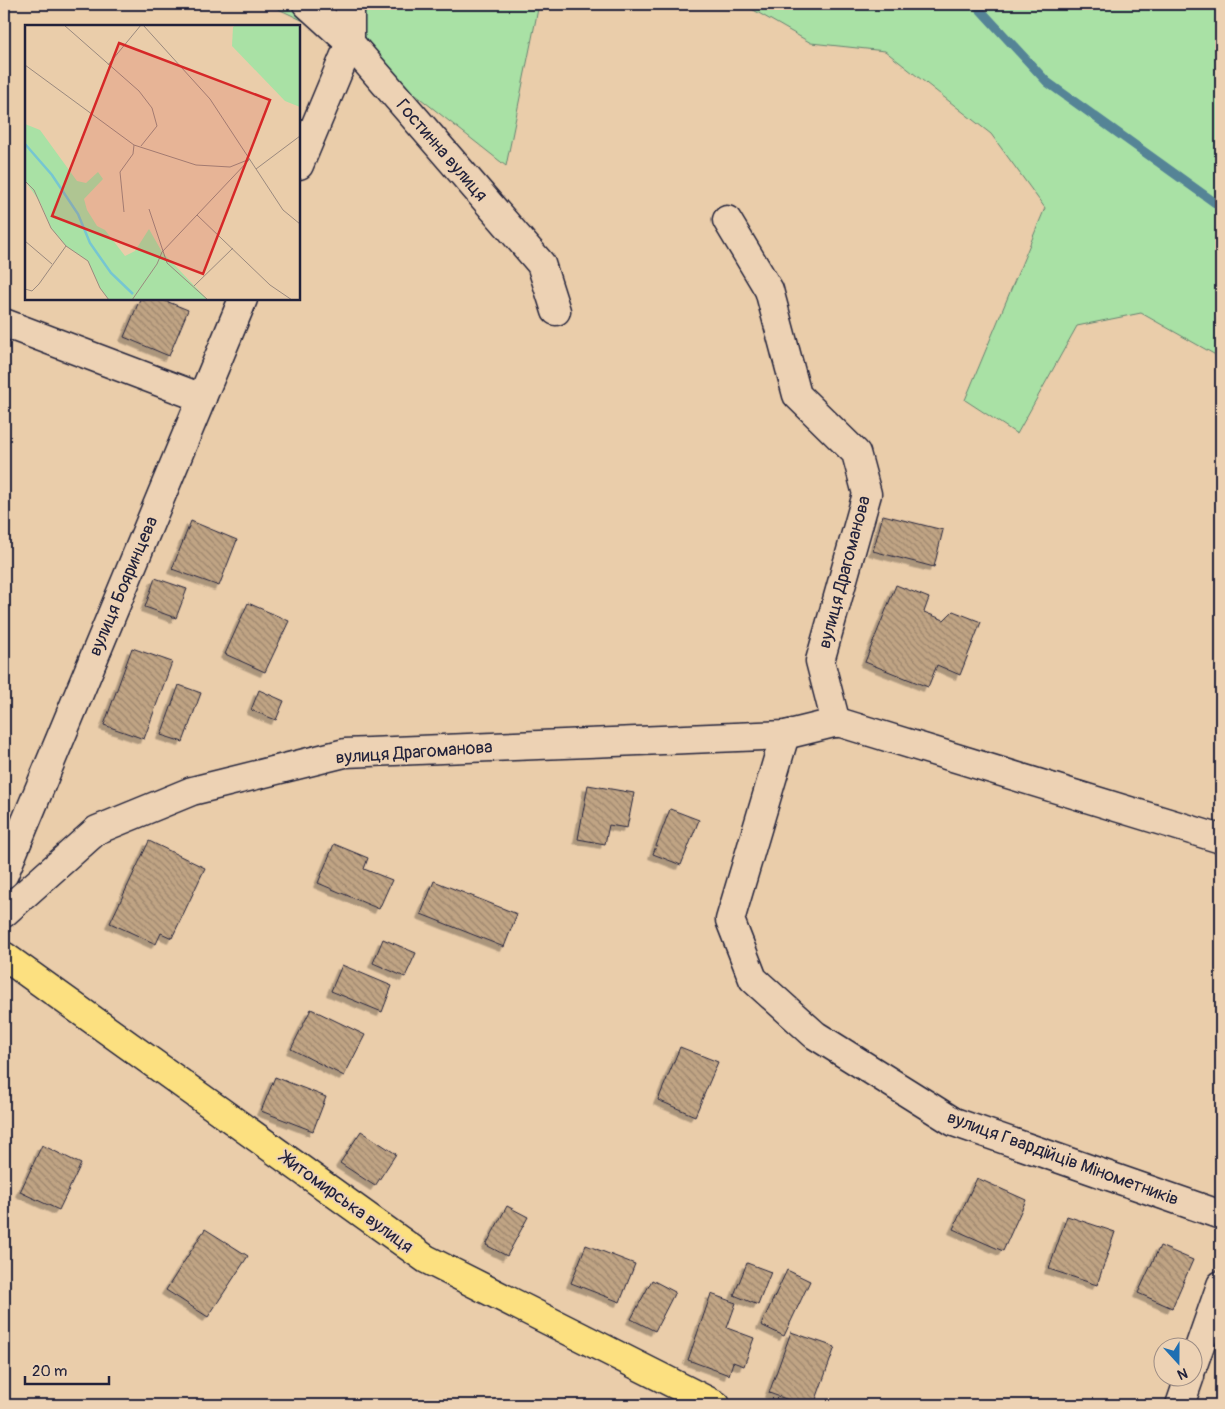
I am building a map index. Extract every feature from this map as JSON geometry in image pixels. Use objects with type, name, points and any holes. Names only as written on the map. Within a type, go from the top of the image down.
[{"type":"main road","name":"Житомирська вулиця","points":[[4,956],[426,1260],[716,1405]]},
{"type":"street","name":"Гостинна вулиця","points":[[307,4],[350,43],[540,264],[556,311]]},
{"type":"street","points":[[300,163],[350,43],[350,4]]},
{"type":"street","name":"вулиця Драгоманова","points":[[727,220],[769,290],[797,395],[856,453],[867,494],[820,661],[836,723]]},
{"type":"street","name":"вулиця Бояринцева","points":[[4,874],[243,300]]},
{"type":"street","points":[[4,323],[202,398]]},
{"type":"street","name":"вулиця Драгоманова","points":[[4,913],[96,830],[192,791],[345,752],[785,735],[838,722],[1221,839]]},
{"type":"street","name":"вулиця Гвардійців Мінометників","points":[[785,735],[730,920],[753,979],[815,1036],[954,1122],[1221,1215]]},
{"type":"street","points":[[1202,1339],[1221,1285]]},
{"type":"street","points":[[1180,1405],[1187,1386]]},
{"type":"green space","points":[[268,4],[539,4],[506,166],[350,43]]},
{"type":"green space","points":[[743,4],[1221,4],[1221,358],[1141,313],[1077,326],[1017,434],[965,400],[1045,208],[991,134],[885,51],[811,43]]},
{"type":"building","points":[[140,300],[163,300],[188,310],[169,356],[124,337]]},
{"type":"building","points":[[883,515],[943,530],[934,567],[873,551]]},
{"type":"building","points":[[191,521],[237,540],[219,586],[172,569]]},
{"type":"building","points":[[155,578],[187,589],[176,618],[145,607]]},
{"type":"building","points":[[896,585],[929,598],[924,612],[944,620],[953,611],[981,622],[960,675],[937,665],[928,687],[865,662]]},
{"type":"building","points":[[248,603],[289,621],[265,672],[225,654]]},
{"type":"building","points":[[132,648],[172,662],[144,739],[104,725]]},
{"type":"building","points":[[179,685],[201,693],[183,742],[161,735]]},
{"type":"building","points":[[259,690],[284,701],[276,720],[251,710]]},
{"type":"building","points":[[588,785],[634,793],[627,828],[609,825],[605,844],[578,839]]},
{"type":"building","points":[[670,809],[699,820],[681,865],[653,854]]},
{"type":"building","points":[[149,841],[205,868],[172,938],[161,933],[156,944],[110,923]]},
{"type":"building","points":[[334,844],[368,858],[364,869],[392,880],[379,909],[318,883]]},
{"type":"building","points":[[434,881],[517,914],[504,947],[421,914]]},
{"type":"building","points":[[383,939],[416,953],[405,977],[373,963]]},
{"type":"building","points":[[342,965],[392,986],[382,1012],[331,991]]},
{"type":"building","points":[[311,1009],[365,1035],[344,1076],[291,1049]]},
{"type":"building","points":[[680,1047],[718,1062],[695,1116],[658,1100]]},
{"type":"building","points":[[275,1077],[326,1097],[313,1131],[261,1111]]},
{"type":"building","points":[[361,1131],[396,1154],[375,1186],[340,1163]]},
{"type":"building","points":[[42,1145],[81,1164],[59,1210],[20,1192]]},
{"type":"building","points":[[977,1178],[1026,1200],[1003,1251],[953,1229]]},
{"type":"building","points":[[507,1206],[528,1217],[507,1256],[486,1245]]},
{"type":"building","points":[[1067,1216],[1115,1232],[1097,1285],[1049,1269]]},
{"type":"building","points":[[205,1229],[248,1256],[208,1317],[166,1290]]},
{"type":"building","points":[[586,1245],[635,1264],[620,1302],[571,1283]]},
{"type":"building","points":[[1160,1246],[1193,1260],[1172,1308],[1138,1293]]},
{"type":"building","points":[[747,1263],[771,1272],[758,1305],[734,1295]]},
{"type":"building","points":[[787,1270],[810,1281],[784,1336],[761,1325]]},
{"type":"building","points":[[652,1280],[675,1292],[655,1331],[631,1319]]},
{"type":"building","points":[[711,1294],[736,1303],[727,1328],[754,1338],[744,1366],[733,1362],[729,1375],[688,1360]]},
{"type":"building","points":[[791,1332],[835,1347],[814,1405],[803,1405],[769,1393]]},
{"type":"waterway","points":[[975,4],[1047,82],[1221,207]]}]
